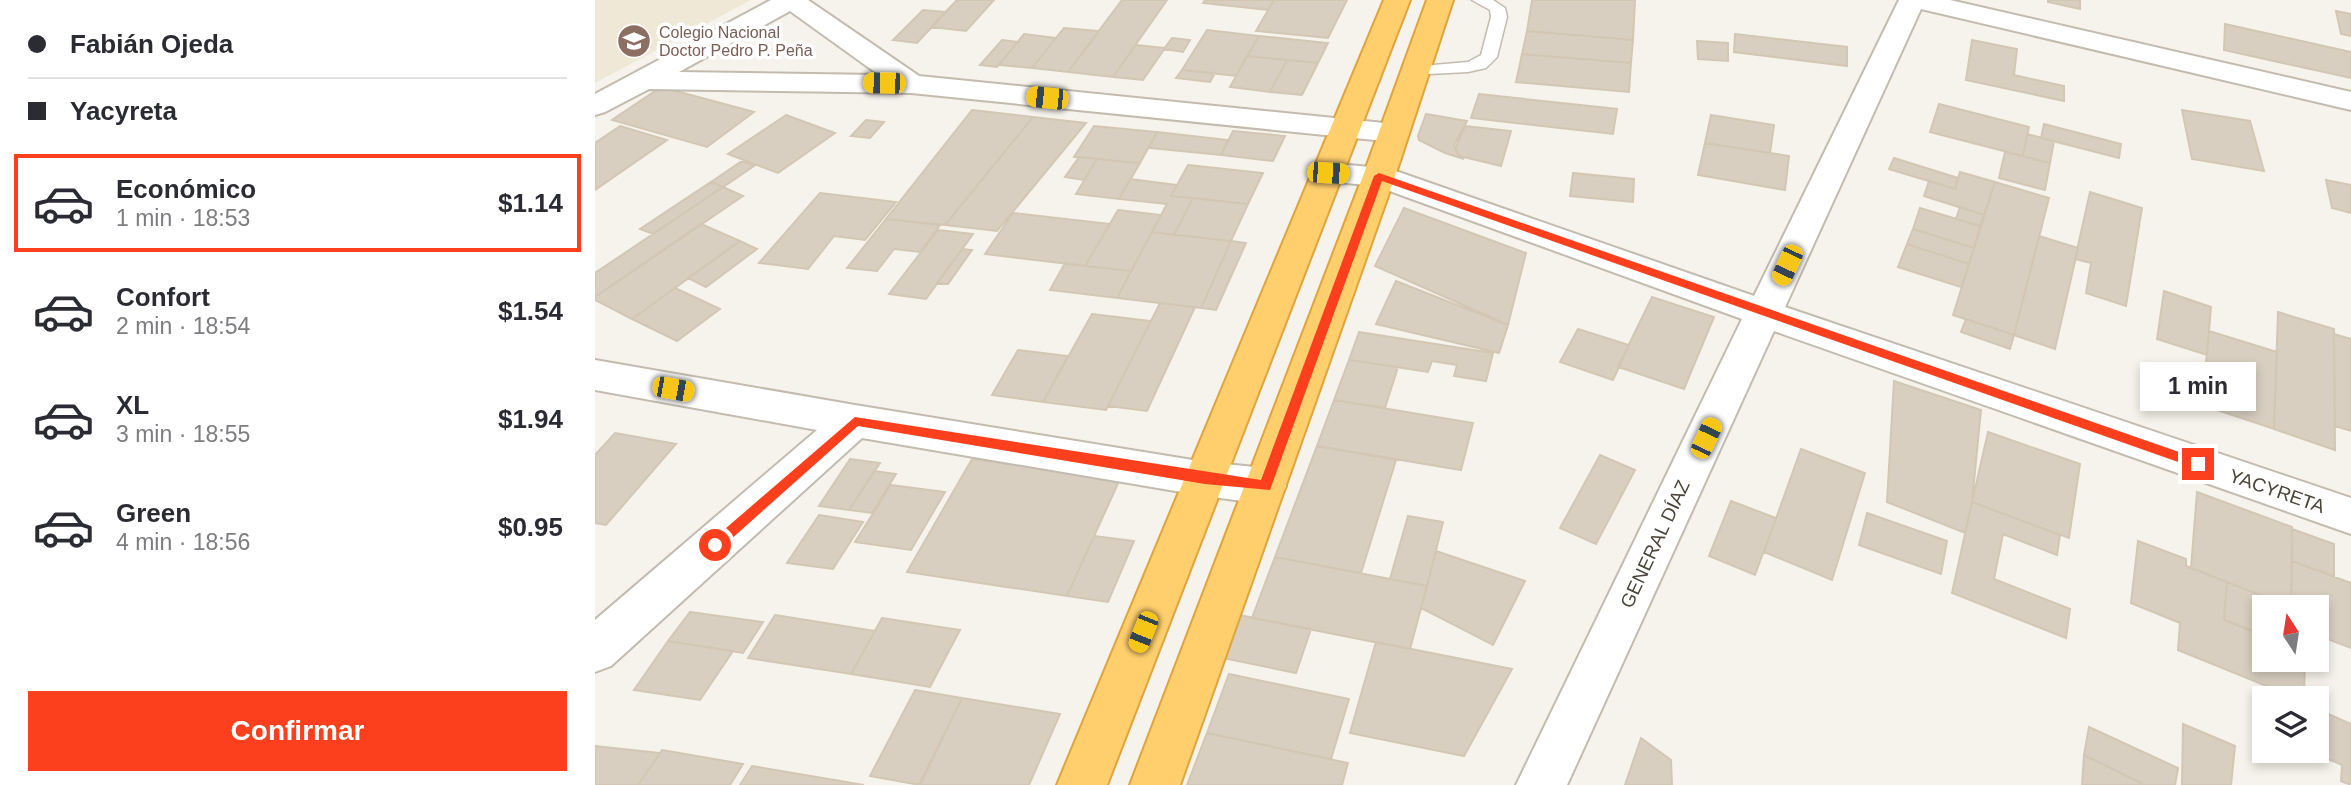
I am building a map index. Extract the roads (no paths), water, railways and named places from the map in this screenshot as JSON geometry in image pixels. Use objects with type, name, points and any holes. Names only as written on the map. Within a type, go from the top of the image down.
[{"type":"highway","points":[[1082,785],[1397,0]]},
{"type":"highway","points":[[1156,785],[1379,176],[1440,0]]},
{"type":"street","points":[[595,106],[791,0],[911,83]]},
{"type":"street","points":[[1914,0],[2351,101]]},
{"type":"street","name":"GENERAL DÍAZ","points":[[1541,785],[1914,0]]},
{"type":"street","points":[[642,80],[911,83],[1394,133]]},
{"type":"street","name":"YACYRETA","points":[[1328,173],[1379,176],[1764,313],[2351,516]]},
{"type":"street","points":[[595,375],[1205,479],[1265,486]]},
{"type":"street","points":[[595,650],[855,421]]},
{"type":"lane","points":[[1416,71],[1468,67],[1480,64],[1489,57],[1499,17],[1497,8],[1481,0]]},
{"type":"place","name":"Colegio Nacional Doctor Pedro P. Peña","points":[[634,41]]}]
